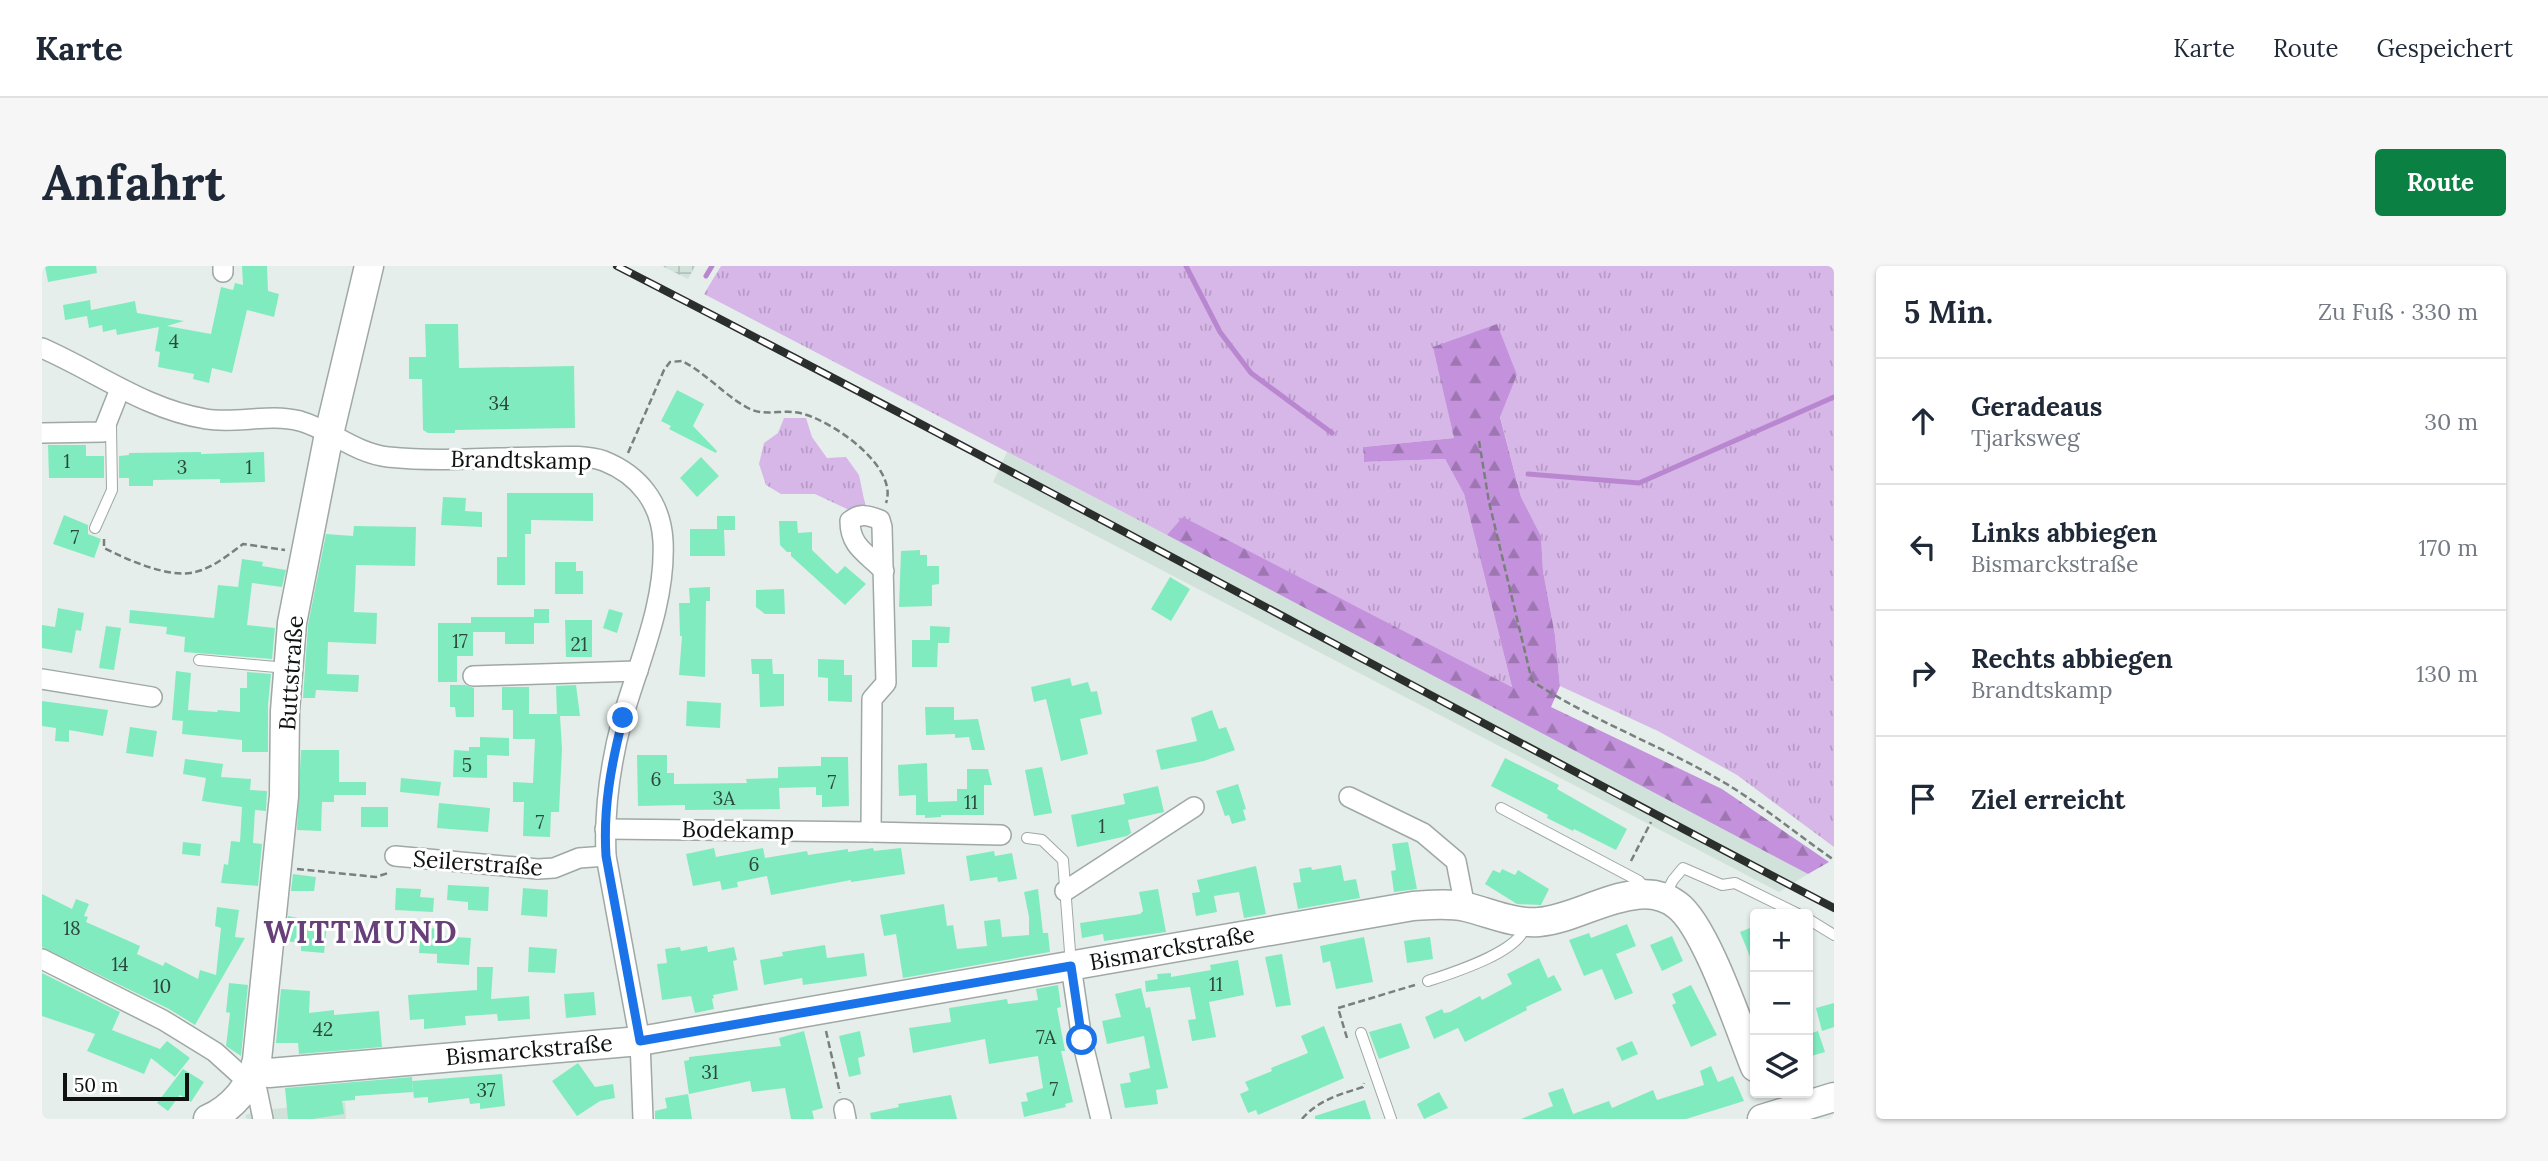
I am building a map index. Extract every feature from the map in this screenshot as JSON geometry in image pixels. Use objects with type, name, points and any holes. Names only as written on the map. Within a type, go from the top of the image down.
[{"type":"street","name":"Buttstraße","points":[[253,1074],[284,796],[292,623],[329,434],[367,275]]},
{"type":"street","name":"Brandtskamp","points":[[42,348],[170,412],[209,420],[277,418],[299,421],[358,449],[384,456],[412,459],[600,460],[621,469],[651,496],[658,512],[663,540],[662,576],[655,614],[611,768],[604,829],[606,856],[640,1041],[643,1119]]},
{"type":"street","points":[[42,433],[103,432],[122,390]]},
{"type":"street","points":[[872,832],[872,699],[886,683],[884,571],[882,527],[880,520],[868,515],[857,515],[850,521],[850,534],[854,543],[884,571]]},
{"type":"street","points":[[473,676],[638,671]]},
{"type":"street","points":[[42,679],[152,697]]},
{"type":"street","points":[[1349,797],[1423,833],[1456,861],[1465,907]]},
{"type":"street","points":[[1065,891],[1194,807]]},
{"type":"street","name":"Bodekamp","points":[[604,829],[1001,835]]},
{"type":"street","name":"Seilerstraße","points":[[395,856],[538,869],[554,868],[579,858],[606,856]]},
{"type":"street","points":[[1526,922],[1543,921],[1626,896],[1657,896],[1678,905],[1698,930],[1750,1055]]},
{"type":"street","name":"Bismarckstraße","points":[[253,1074],[640,1041],[1413,906],[1439,904],[1465,907],[1526,922]]},
{"type":"street","points":[[42,959],[163,1020],[253,1074],[263,1119]]},
{"type":"street","points":[[1071,966],[1082,1040],[1101,1119]]},
{"type":"street","points":[[208,1119],[230,1105],[253,1074]]},
{"type":"street","points":[[1768,1109],[1834,1097]]},
{"type":"lane","points":[[95,528],[112,490],[110,430],[122,390]]},
{"type":"lane","points":[[199,660],[288,668]]},
{"type":"lane","points":[[1501,808],[1639,881],[1657,896],[1683,868],[1722,885],[1735,883],[1788,909]]},
{"type":"lane","points":[[1027,838],[1044,842],[1063,860],[1071,966]]},
{"type":"lane","points":[[1428,981],[1507,947],[1524,933],[1526,922]]},
{"type":"lane","points":[[1813,922],[1834,935]]},
{"type":"lane","points":[[1361,1033],[1391,1119]]},
{"type":"path","points":[[621,469],[664,370],[670,362],[682,361],[750,409],[768,413],[800,413],[827,424],[858,445],[876,463],[884,481],[888,498],[880,520]]},
{"type":"path","points":[[1479,441],[1489,502],[1532,681],[1555,696],[1642,738],[1727,784],[1834,860]]},
{"type":"path","points":[[95,528],[104,536],[104,548],[128,560],[164,570],[192,573],[214,565],[243,544],[306,553]]},
{"type":"path","points":[[1624,873],[1651,822]]},
{"type":"path","name":"Seilerstraße","points":[[277,867],[376,877],[388,873],[395,856]]},
{"type":"path","points":[[1351,1047],[1338,1009],[1428,981]]},
{"type":"path","points":[[821,1010],[845,1114]]},
{"type":"path","points":[[1303,1119],[1320,1104],[1337,1095],[1363,1087],[1365,1082]]},
{"type":"shaded area","points":[[662,266],[695,266],[688,279]]},
{"type":"shaded area","points":[[1007,452],[1808,874],[1779,892],[993,482]]},
{"type":"shaded area","points":[[345,1102],[346,1119],[247,1119],[245,1115],[263,1110]]},
{"type":"green space","points":[[721,266],[1834,266],[1834,847],[1737,775],[1658,731],[1560,686],[1555,635],[1543,571],[1541,536],[1521,497],[1500,416],[1517,375],[1434,347],[1454,438],[1363,447],[1364,462],[1445,459],[1464,494],[1512,687],[1187,520],[1167,535],[704,294]]},
{"type":"green space","points":[[1497,324],[1517,375],[1500,417],[1521,497],[1541,536],[1543,571],[1555,635],[1560,686],[1551,707],[1722,789],[1829,862],[1808,874],[1167,535],[1183,517],[1512,687],[1464,494],[1445,459],[1364,462],[1363,447],[1454,438],[1433,347]]},
{"type":"green space","points":[[784,418],[806,418],[812,437],[827,458],[846,457],[859,475],[866,509],[847,509],[815,494],[781,494],[766,485],[759,464],[764,443],[778,433]]},
{"type":"building","points":[[45,266],[96,266],[97,273],[48,282]]},
{"type":"building","points":[[242,266],[267,266],[268,291],[279,294],[274,317],[247,310],[232,373],[212,368],[209,383],[193,379],[194,374],[158,367],[160,352],[155,351],[159,327],[117,335],[116,329],[103,332],[102,325],[89,328],[87,316],[65,320],[63,305],[90,300],[91,310],[135,301],[137,313],[184,321],[167,326],[211,334],[221,287],[233,290],[235,283],[243,285]]},
{"type":"building","points":[[425,324],[458,324],[459,368],[574,366],[575,428],[455,430],[455,433],[428,433],[423,430],[422,379],[409,379],[409,357],[426,357]]},
{"type":"building","points":[[677,390],[704,404],[693,426],[716,453],[669,429],[671,426],[661,421]]},
{"type":"building","points":[[48,445],[86,445],[86,456],[104,456],[104,478],[49,478]]},
{"type":"building","points":[[264,452],[265,482],[220,483],[220,479],[153,480],[153,486],[129,486],[129,478],[119,478],[119,456],[129,453]]},
{"type":"building","points":[[701,457],[719,476],[697,497],[680,478]]},
{"type":"building","points":[[507,493],[593,493],[593,521],[531,520],[531,534],[525,534],[525,585],[497,585],[497,557],[507,557]]},
{"type":"building","points":[[443,497],[466,498],[465,511],[482,512],[482,527],[441,525]]},
{"type":"building","points":[[64,515],[88,525],[88,534],[101,539],[94,558],[53,544]]},
{"type":"building","points":[[717,516],[735,516],[735,530],[724,530],[725,556],[690,556],[690,529],[717,529]]},
{"type":"building","points":[[779,521],[797,521],[798,533],[812,532],[812,550],[837,574],[845,566],[866,584],[845,605],[791,556],[791,552],[787,552],[780,545]]},
{"type":"building","points":[[354,526],[416,527],[415,566],[356,565],[354,612],[377,613],[376,644],[328,642],[327,674],[359,675],[358,692],[316,690],[315,698],[303,698],[308,625],[326,534],[353,536]]},
{"type":"building","points":[[920,550],[920,555],[927,555],[927,566],[939,566],[939,584],[932,585],[932,606],[899,607],[901,551]]},
{"type":"building","points":[[242,559],[263,562],[262,566],[286,570],[282,587],[252,583],[247,625],[275,628],[272,659],[184,652],[185,637],[166,634],[167,627],[129,623],[130,610],[214,618],[218,585],[238,587]]},
{"type":"building","points":[[555,562],[576,562],[576,571],[583,571],[583,594],[555,594]]},
{"type":"building","points":[[1170,577],[1190,589],[1171,621],[1151,609]]},
{"type":"building","points":[[710,587],[710,601],[706,601],[705,677],[679,675],[682,636],[679,603],[690,603],[689,588]]},
{"type":"building","points":[[784,589],[785,614],[765,614],[756,607],[756,590]]},
{"type":"building","points":[[58,608],[84,613],[81,631],[76,630],[72,653],[42,648],[42,625],[55,627]]},
{"type":"building","points":[[534,609],[549,609],[549,623],[534,623],[534,644],[505,644],[505,632],[473,632],[473,656],[457,656],[457,682],[438,682],[438,623],[471,623],[471,617],[534,617]]},
{"type":"building","points":[[609,609],[623,613],[617,633],[603,628]]},
{"type":"building","points":[[565,620],[592,620],[592,657],[566,657]]},
{"type":"building","points":[[106,626],[121,628],[114,670],[99,668]]},
{"type":"building","points":[[930,626],[950,627],[949,643],[938,643],[937,667],[912,667],[912,640],[930,640]]},
{"type":"building","points":[[751,659],[772,659],[773,674],[784,674],[784,706],[760,707],[759,674],[752,674]]},
{"type":"building","points":[[818,659],[844,660],[844,675],[852,675],[852,702],[828,701],[828,678],[818,677]]},
{"type":"building","points":[[176,671],[191,673],[188,710],[217,712],[240,712],[240,688],[247,688],[247,672],[271,674],[268,752],[242,752],[242,740],[182,734],[183,721],[172,720]]},
{"type":"building","points":[[1070,678],[1072,686],[1088,682],[1091,692],[1097,691],[1102,714],[1080,719],[1088,754],[1061,761],[1046,699],[1034,702],[1031,687]]},
{"type":"building","points":[[450,685],[474,688],[474,717],[456,717],[455,707],[450,707]]},
{"type":"building","points":[[576,685],[580,716],[560,716],[562,749],[559,812],[551,812],[550,837],[523,836],[524,802],[513,802],[513,782],[533,783],[535,739],[513,739],[513,710],[502,710],[502,687],[529,687],[529,714],[557,714],[556,686]]},
{"type":"building","points":[[42,701],[108,710],[103,736],[69,730],[69,742],[55,741],[56,728],[42,726]]},
{"type":"building","points":[[687,701],[721,703],[720,728],[686,726]]},
{"type":"building","points":[[925,707],[954,707],[954,720],[978,719],[985,750],[972,750],[969,737],[955,738],[955,734],[926,735]]},
{"type":"building","points":[[1212,710],[1219,729],[1226,727],[1235,750],[1204,761],[1161,770],[1156,750],[1197,741],[1191,718]]},
{"type":"building","points":[[130,727],[157,731],[153,757],[126,753]]},
{"type":"building","points":[[480,737],[509,738],[509,756],[487,755],[487,778],[453,777],[454,750],[469,751],[469,747],[480,747]]},
{"type":"building","points":[[301,750],[339,750],[339,782],[366,782],[366,795],[334,795],[334,802],[322,802],[321,831],[297,830]]},
{"type":"building","points":[[637,755],[667,755],[667,773],[674,773],[674,784],[747,783],[746,779],[778,778],[778,767],[821,766],[821,757],[848,757],[849,806],[822,807],[822,795],[816,795],[816,787],[779,788],[780,809],[685,810],[685,805],[638,806]]},
{"type":"building","points":[[1505,758],[1559,785],[1557,789],[1627,829],[1616,850],[1547,818],[1548,815],[1491,786]]},
{"type":"building","points":[[185,759],[223,764],[221,777],[251,779],[250,790],[267,791],[266,811],[255,810],[253,843],[262,844],[258,886],[221,883],[224,864],[228,865],[231,841],[240,842],[242,807],[202,801],[206,778],[183,774]]},
{"type":"building","points":[[927,763],[928,802],[957,801],[957,789],[967,789],[967,769],[988,769],[992,785],[984,785],[984,815],[941,815],[925,818],[925,815],[916,815],[916,795],[899,796],[898,765]]},
{"type":"building","points":[[1042,767],[1052,813],[1034,816],[1025,770]]},
{"type":"building","points":[[401,778],[441,782],[439,796],[400,792]]},
{"type":"building","points":[[1238,784],[1246,809],[1243,810],[1246,820],[1232,824],[1229,815],[1225,816],[1216,791]]},
{"type":"building","points":[[1158,786],[1164,812],[1128,820],[1131,833],[1127,836],[1077,847],[1071,815],[1125,804],[1123,794]]},
{"type":"building","points":[[439,803],[490,808],[488,832],[437,828]]},
{"type":"building","points":[[361,807],[388,807],[388,827],[361,827]]},
{"type":"building","points":[[183,842],[201,844],[200,856],[182,854]]},
{"type":"building","points":[[1408,842],[1417,889],[1394,892],[1391,871],[1396,870],[1392,844]]},
{"type":"building","points":[[714,848],[716,857],[763,848],[765,858],[807,851],[808,855],[848,849],[848,852],[873,848],[874,851],[901,848],[905,874],[851,880],[771,895],[767,876],[737,882],[738,887],[722,890],[720,881],[693,886],[686,854]]},
{"type":"building","points":[[994,851],[995,856],[1012,853],[1017,879],[998,882],[997,877],[970,881],[966,856]]},
{"type":"building","points":[[1341,865],[1344,881],[1356,879],[1360,898],[1298,909],[1293,883],[1301,882],[1299,869],[1311,867],[1312,870]]},
{"type":"building","points":[[1256,866],[1266,914],[1244,918],[1239,892],[1214,896],[1217,912],[1196,916],[1192,893],[1200,892],[1197,880]]},
{"type":"building","points":[[1502,869],[1515,875],[1518,870],[1549,889],[1541,905],[1517,904],[1485,884],[1493,870],[1500,873]]},
{"type":"building","points":[[293,874],[316,877],[314,891],[291,891]]},
{"type":"building","points":[[448,885],[489,887],[488,911],[468,910],[468,902],[447,900]]},
{"type":"building","points":[[396,888],[421,889],[420,897],[434,898],[433,912],[395,910]]},
{"type":"building","points":[[523,888],[548,890],[547,917],[521,915]]},
{"type":"building","points":[[1038,889],[1043,933],[1048,933],[1050,952],[903,978],[896,934],[884,936],[880,915],[944,904],[947,926],[953,925],[957,949],[987,946],[984,921],[1000,919],[1002,937],[1029,935],[1024,892]]},
{"type":"building","points":[[1158,889],[1166,932],[1104,941],[1103,934],[1082,938],[1080,923],[1140,914],[1143,911],[1139,892]]},
{"type":"building","points":[[42,894],[72,909],[76,899],[89,904],[84,916],[88,917],[86,922],[140,946],[137,954],[163,966],[165,962],[198,979],[200,970],[216,975],[221,928],[215,926],[217,907],[239,910],[235,937],[245,938],[195,1025],[169,1009],[42,947]]},
{"type":"building","points":[[288,916],[327,924],[324,953],[301,951],[301,943],[286,941]]},
{"type":"building","points":[[1627,924],[1636,946],[1616,954],[1633,993],[1615,1000],[1602,969],[1584,976],[1569,940],[1589,933],[1591,938]]},
{"type":"building","points":[[421,927],[439,929],[438,936],[471,938],[469,965],[437,963],[437,954],[419,953]]},
{"type":"building","points":[[1750,928],[1750,957],[1740,932]]},
{"type":"building","points":[[1672,936],[1683,961],[1662,971],[1650,945]]},
{"type":"building","points":[[1364,937],[1373,982],[1336,989],[1330,961],[1323,963],[1320,946]]},
{"type":"building","points":[[1430,937],[1433,959],[1407,963],[1404,941]]},
{"type":"building","points":[[825,945],[827,958],[864,953],[867,976],[803,985],[802,978],[764,985],[760,960],[783,956],[782,952]]},
{"type":"building","points":[[707,946],[708,952],[734,947],[737,960],[733,961],[738,990],[713,995],[714,1009],[695,1013],[691,996],[662,1000],[657,964],[667,963],[665,949],[680,947],[681,951]]},
{"type":"building","points":[[529,947],[557,949],[555,973],[528,972]]},
{"type":"building","points":[[1282,954],[1291,1005],[1276,1007],[1265,957]]},
{"type":"building","points":[[1539,958],[1548,978],[1554,975],[1562,990],[1465,1042],[1458,1028],[1434,1039],[1425,1017],[1442,1009],[1444,1013],[1450,1012],[1480,996],[1482,1000],[1512,984],[1507,974]]},
{"type":"building","points":[[1238,960],[1244,995],[1209,1002],[1216,1037],[1192,1041],[1188,1020],[1196,1019],[1190,987],[1146,992],[1145,981],[1158,979],[1157,974],[1171,973],[1171,977],[1211,970],[1210,965]]},
{"type":"building","points":[[477,967],[493,967],[491,999],[529,996],[530,1019],[498,1021],[497,1014],[465,1016],[466,1025],[424,1029],[424,1019],[410,1020],[408,995],[477,990]]},
{"type":"building","points":[[42,973],[120,1012],[112,1030],[160,1049],[167,1041],[190,1058],[175,1077],[151,1058],[144,1074],[87,1051],[95,1034],[42,1016]]},
{"type":"building","points":[[229,983],[248,985],[241,1056],[226,1046],[230,1013],[226,1012]]},
{"type":"building","points":[[1058,985],[1061,1007],[1057,1008],[1065,1051],[1061,1051],[1073,1102],[1065,1104],[1066,1107],[1024,1117],[1021,1102],[1028,1101],[1026,1093],[1043,1088],[1038,1056],[989,1064],[985,1039],[913,1053],[909,1028],[951,1022],[949,1008],[1007,999],[1008,1004],[1038,1000],[1036,989]]},
{"type":"building","points":[[1691,985],[1717,1035],[1691,1047],[1672,1005],[1676,1003],[1672,994]]},
{"type":"building","points":[[1141,988],[1146,1008],[1150,1007],[1168,1088],[1156,1090],[1158,1104],[1125,1108],[1120,1084],[1131,1082],[1129,1073],[1150,1068],[1144,1036],[1107,1044],[1102,1021],[1121,1017],[1115,994]]},
{"type":"building","points":[[281,989],[310,991],[309,1013],[334,1010],[334,1015],[379,1011],[382,1047],[299,1054],[298,1043],[276,1043]]},
{"type":"building","points":[[594,992],[596,1015],[566,1018],[564,994]]},
{"type":"building","points":[[1834,1003],[1834,1027],[1822,1031],[1816,1008]]},
{"type":"building","points":[[1401,1023],[1410,1048],[1379,1059],[1369,1032]]},
{"type":"building","points":[[1324,1026],[1344,1078],[1258,1115],[1256,1110],[1248,1113],[1240,1094],[1249,1090],[1245,1082],[1308,1053],[1301,1036]]},
{"type":"building","points":[[804,1031],[823,1108],[812,1111],[814,1119],[791,1119],[785,1088],[752,1092],[750,1081],[689,1094],[684,1061],[689,1060],[689,1057],[781,1046],[779,1038]]},
{"type":"building","points":[[860,1031],[865,1056],[858,1058],[861,1074],[849,1077],[839,1036]]},
{"type":"building","points":[[1818,1031],[1825,1052],[1813,1056],[1813,1035]]},
{"type":"building","points":[[1632,1041],[1638,1054],[1622,1061],[1616,1048]]},
{"type":"building","points":[[578,1063],[595,1087],[613,1084],[615,1098],[600,1101],[577,1116],[552,1081]]},
{"type":"building","points":[[1711,1066],[1718,1082],[1733,1076],[1744,1101],[1686,1119],[1521,1119],[1553,1106],[1548,1093],[1563,1088],[1573,1114],[1609,1101],[1612,1108],[1653,1090],[1657,1100],[1704,1085],[1700,1071]]},
{"type":"building","points":[[183,1069],[204,1082],[191,1102],[180,1095],[168,1111],[157,1103]]},
{"type":"building","points":[[502,1074],[505,1106],[480,1109],[480,1103],[470,1104],[469,1098],[428,1103],[428,1097],[414,1098],[412,1081]]},
{"type":"building","points":[[412,1077],[413,1092],[355,1096],[355,1100],[342,1101],[344,1114],[313,1119],[288,1119],[285,1088]]},
{"type":"building","points":[[1439,1092],[1448,1108],[1424,1119],[1417,1104]]},
{"type":"building","points":[[688,1094],[692,1119],[655,1119],[655,1111],[667,1108],[665,1098]]},
{"type":"building","points":[[951,1095],[957,1119],[871,1119],[870,1113],[899,1107],[898,1104]]},
{"type":"building","points":[[1365,1100],[1371,1119],[1315,1119],[1315,1116]]},
{"type":"waterway","points":[[706,276],[712,266]]},
{"type":"waterway","points":[[1186,266],[1220,332],[1251,373],[1332,433]]},
{"type":"waterway","points":[[1528,474],[1639,483],[1834,397]]},
{"type":"railway","points":[[617,266],[1834,908]]},
{"type":"district","name":"WITTMUND","points":[[361,933]]},
{"type":"route","points":[[623,718],[611,768],[604,829],[606,856],[640,1041],[1071,966],[1082,1040]]}]
